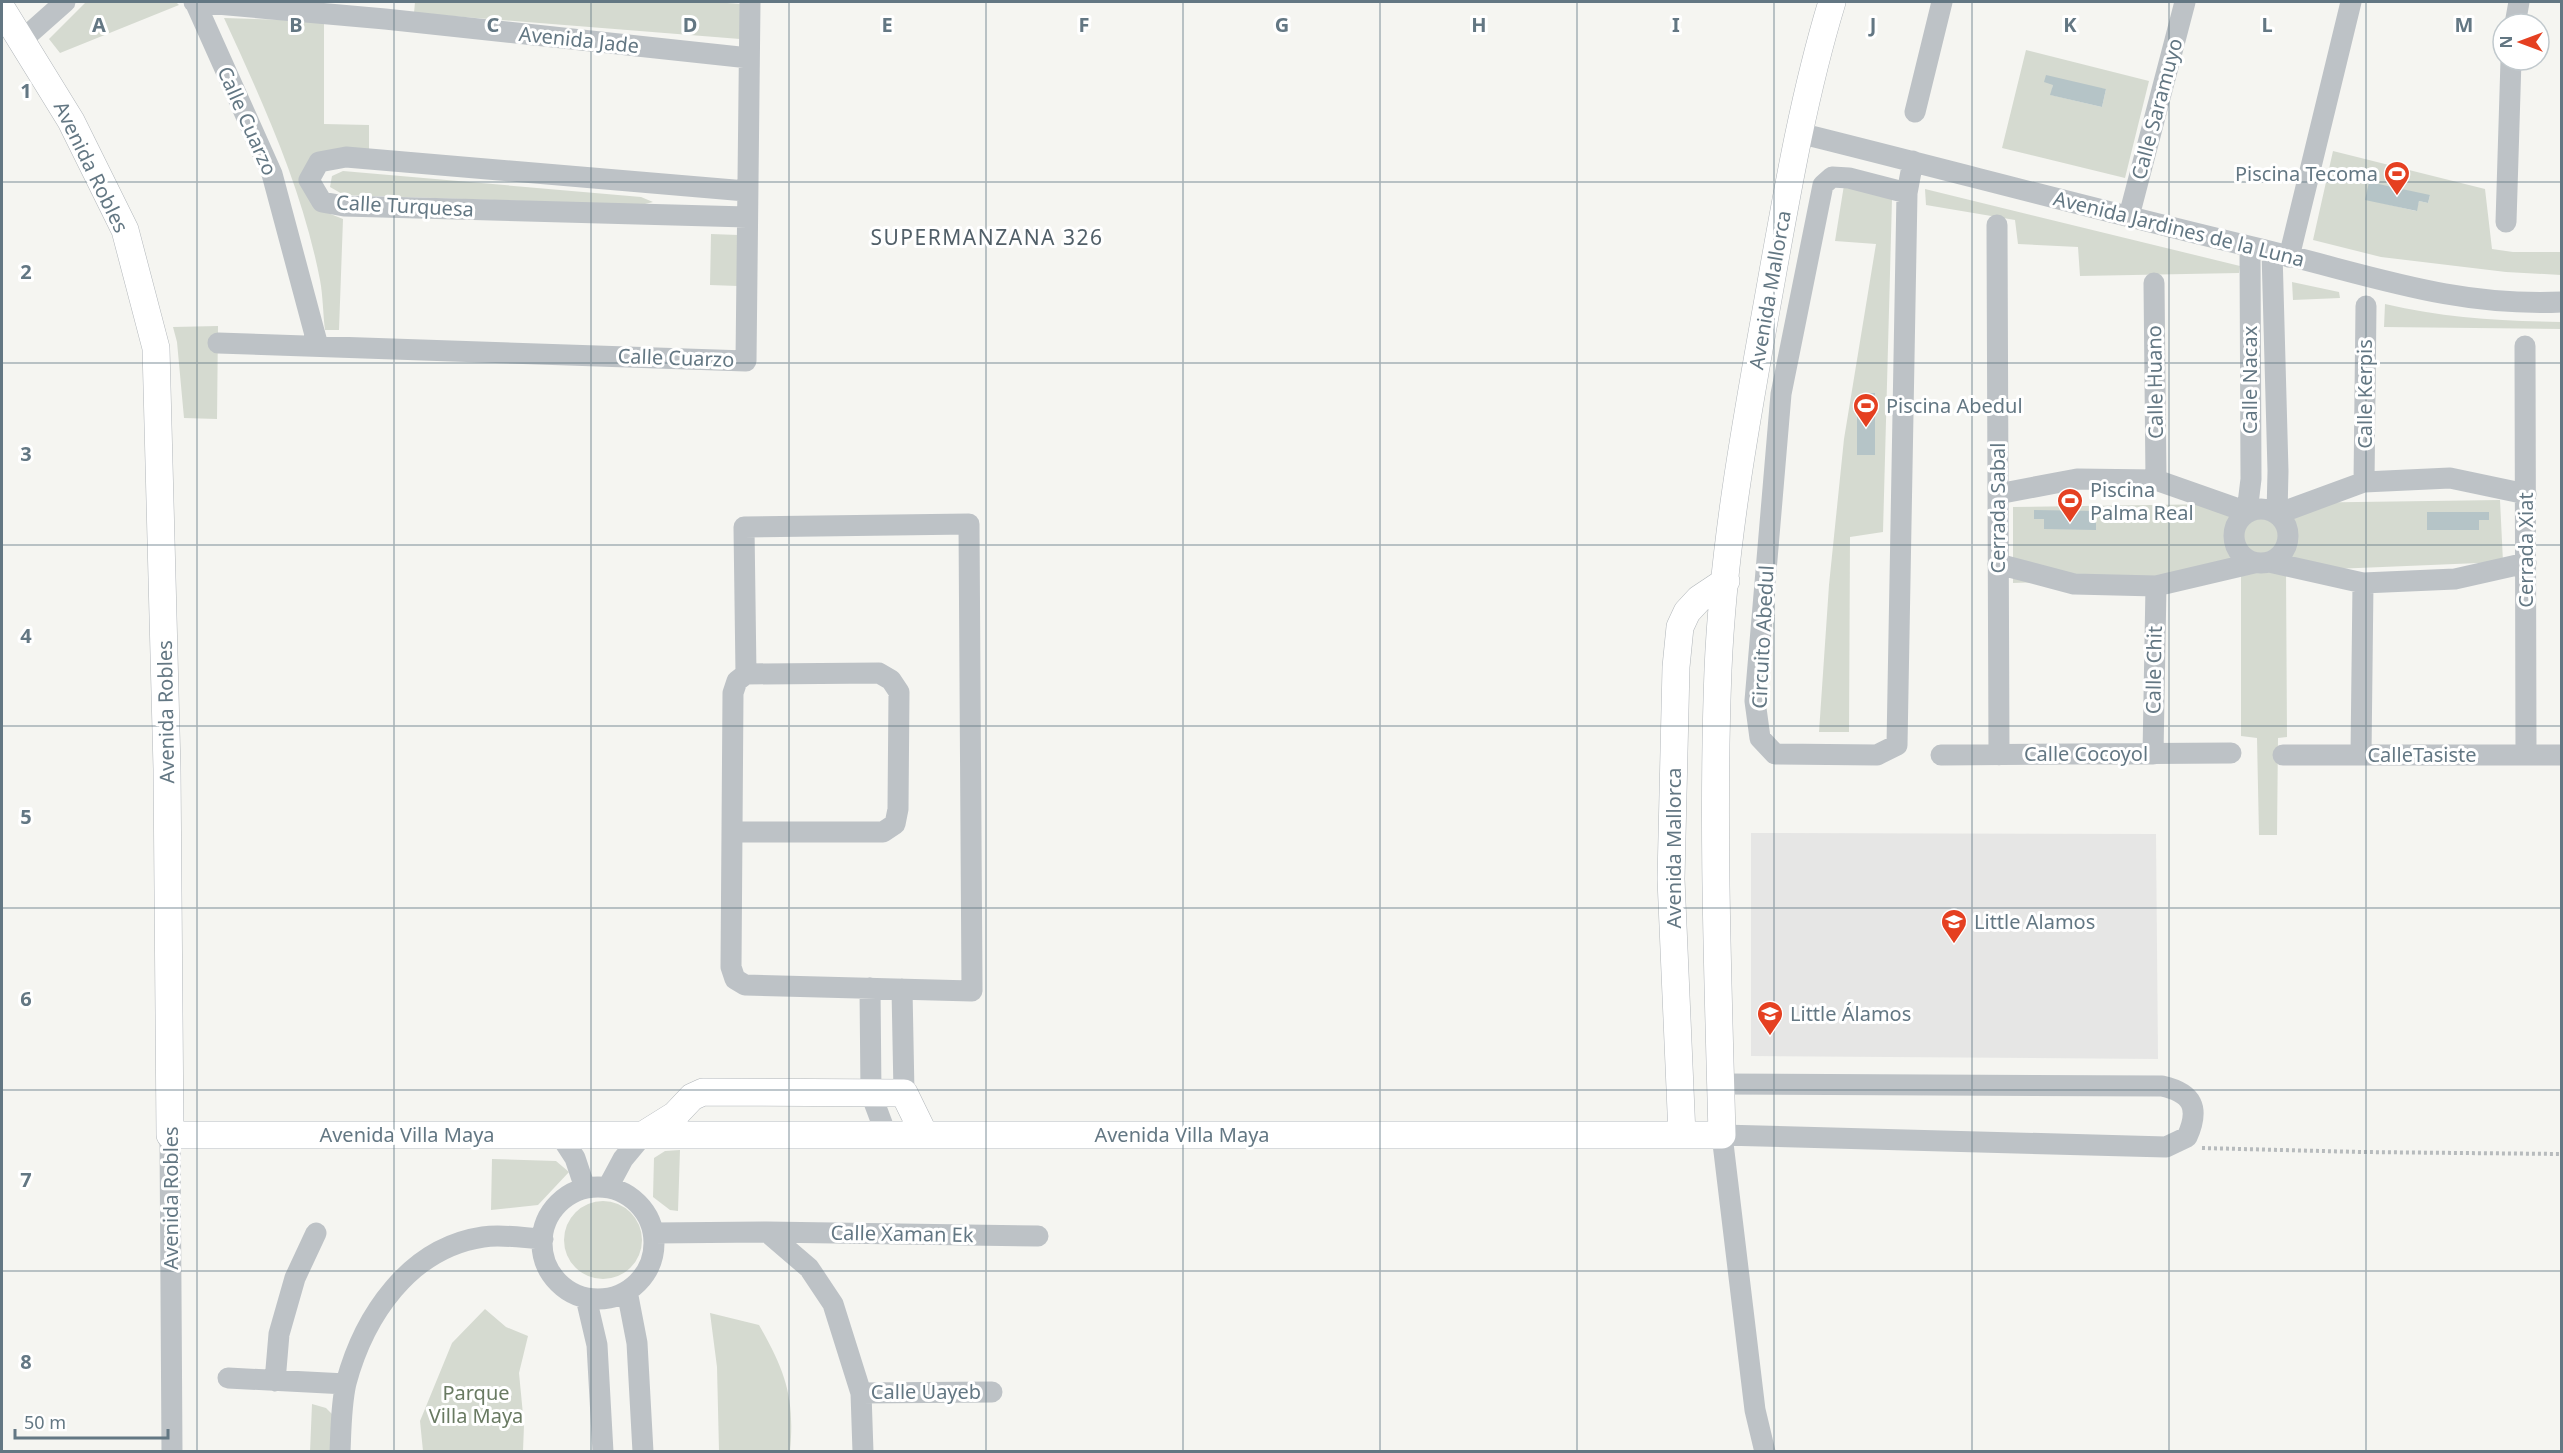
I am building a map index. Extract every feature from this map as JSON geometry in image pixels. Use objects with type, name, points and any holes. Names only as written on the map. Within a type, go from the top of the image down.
[{"type":"main road","name":"Avenida Mallorca","points":[[1722,1135],[1715,886],[1719,668],[1726,581],[1746,426],[1799,133],[1833,2]]},
{"type":"main road","name":"Avenida Robles","points":[[2,8],[71,120],[124,230],[156,348],[167,769],[170,1135]]},
{"type":"main road","name":"Avenida Mallorca","points":[[1682,1135],[1671,879],[1676,667],[1680,627],[1687,612],[1699,599],[1726,581]]},
{"type":"main road","points":[[643,1135],[675,1115],[692,1096],[703,1092],[904,1093],[924,1134]]},
{"type":"main road","name":"Avenida Villa Maya","points":[[170,1135],[1722,1135]]},
{"type":"street","points":[[2,8],[9,2]]},
{"type":"street","points":[[21,41],[65,2]]},
{"type":"street","name":"Calle Cuarzo","points":[[194,2],[272,174],[318,346]]},
{"type":"street","name":"Avenida Jade","points":[[194,2],[386,10],[749,58]]},
{"type":"street","name":"Calle Cuarzo","points":[[218,343],[746,361],[746,191],[750,2]]},
{"type":"street","points":[[1915,112],[1942,2]]},
{"type":"street","name":"Calle Saramuyo","points":[[2129,216],[2185,2]]},
{"type":"street","name":"Calle Nacax","points":[[2250,247],[2251,479],[2247,512],[2235,526],[2233,535],[2239,553],[2262,563],[2277,558],[2287,545],[2287,528],[2277,514],[2280,254],[2351,2]]},
{"type":"street","points":[[2506,222],[2511,72]]},
{"type":"street","name":"Avenida Jardines de la Luna","points":[[1799,133],[2280,254],[2380,282],[2451,296],[2522,304],[2562,302]]},
{"type":"street","name":"Calle Turquesa","points":[[746,191],[346,157],[319,162],[309,180],[322,202],[344,206],[747,217]]},
{"type":"street","name":"Circuito Abedul","points":[[1907,193],[1849,178],[1832,177],[1823,185],[1781,394],[1755,700],[1760,738],[1775,754],[1877,754],[1897,745],[1907,193],[1912,161]]},
{"type":"street","name":"Cerrada Sabal","points":[[1996,225],[1999,754]]},
{"type":"street","name":"Calle Huano","points":[[2154,283],[2156,480]]},
{"type":"street","name":"Calle Kerpis","points":[[2364,483],[2366,306]]},
{"type":"street","name":"Cerrada Xiat","points":[[2525,346],[2526,754]]},
{"type":"street","points":[[1998,494],[2077,479],[2156,480],[2247,512],[2262,508],[2277,514],[2364,483],[2450,478],[2526,494]]},
{"type":"street","points":[[732,832],[883,832],[895,824],[898,809],[899,692],[891,680],[879,673],[746,674],[737,681],[733,693],[731,966],[735,979],[745,985],[972,991],[969,524],[744,527],[746,674]]},
{"type":"street","points":[[1998,564],[2074,584],[2156,586],[2262,563],[2363,583],[2455,579],[2526,563]]},
{"type":"street","points":[[2361,754],[2363,583]]},
{"type":"street","name":"Calle Chit","points":[[2153,754],[2156,586]]},
{"type":"street","name":"Calle Cocoyol","points":[[1941,754],[2231,753]]},
{"type":"street","name":"CalleTasiste","points":[[2283,754],[2562,755]]},
{"type":"street","points":[[870,988],[871,1094],[886,1134]]},
{"type":"street","points":[[902,989],[904,1093]]},
{"type":"street","points":[[1720,1084],[2162,1086],[2180,1090],[2191,1102],[2194,1120],[2187,1137],[2166,1147],[1722,1135],[1755,1410],[1765,1452]]},
{"type":"street","name":"Avenida Robles","points":[[170,1135],[172,1452]]},
{"type":"street","points":[[560,1135],[575,1158],[585,1188]]},
{"type":"street","points":[[608,1187],[623,1159],[643,1135]]},
{"type":"street","points":[[608,1187],[624,1193],[638,1203],[648,1217],[654,1233],[654,1250],[649,1267],[640,1281],[627,1291],[614,1297],[586,1298],[571,1293],[558,1283],[549,1270],[544,1255],[543,1239],[547,1222],[555,1207],[569,1195],[585,1188],[608,1187]]},
{"type":"street","points":[[767,1232],[809,1268],[833,1304],[861,1393],[863,1452]]},
{"type":"street","name":"Calle Xaman Ek","points":[[654,1233],[767,1232],[1038,1236]]},
{"type":"street","points":[[275,1381],[279,1334],[295,1278],[316,1233]]},
{"type":"street","points":[[340,1452],[346,1384],[365,1330],[394,1286],[418,1265],[450,1246],[484,1237],[543,1239]]},
{"type":"street","points":[[627,1291],[637,1343],[643,1452]]},
{"type":"street","points":[[586,1298],[597,1345],[603,1452]]},
{"type":"street","points":[[228,1378],[346,1384]]},
{"type":"street","name":"Calle Uayeb","points":[[861,1393],[992,1392]]},
{"type":"path","points":[[2166,1147],[2562,1154]]},
{"type":"shaded area","points":[[2046,75],[2106,89],[2102,107],[2050,95],[2053,85],[2044,82]]},
{"type":"shaded area","name":"Piscina Tecoma","points":[[2369,182],[2430,195],[2428,203],[2419,201],[2417,211],[2365,200]]},
{"type":"shaded area","name":"Piscina Abedul","points":[[1867,393],[1875,393],[1875,455],[1857,455],[1857,402],[1867,402]]},
{"type":"shaded area","name":"Piscina Palma Real","points":[[2034,510],[2096,511],[2096,530],[2044,529],[2044,519],[2034,519]]},
{"type":"shaded area","points":[[2427,512],[2489,512],[2489,520],[2479,520],[2479,530],[2427,530]]},
{"type":"shaded area","name":"Little Alamos","points":[[1751,833],[2156,834],[2158,1059],[1751,1056]]},
{"type":"green space","points":[[86,2],[176,2],[179,5],[60,53],[49,39]]},
{"type":"green space","points":[[415,2],[713,2],[741,4],[740,39],[414,13]]},
{"type":"green space","points":[[224,18],[324,21],[324,124],[369,125],[369,155],[307,176],[318,209],[343,219],[339,330],[325,330],[320,280],[303,212],[267,114]]},
{"type":"green space","points":[[2026,50],[2149,81],[2125,178],[2002,148]],"holes":[[[2053,85],[2106,89],[2102,107],[2051,95]]]},
{"type":"green space","points":[[2333,151],[2485,189],[2492,249],[2513,252],[2561,252],[2561,275],[2506,272],[2381,257],[2313,240]],"holes":[[[2430,195],[2428,203],[2419,201],[2416,211],[2365,199]]]},
{"type":"green space","points":[[343,171],[641,197],[653,202],[641,205],[344,195],[330,187],[332,176]]},
{"type":"green space","points":[[1844,185],[1892,199],[1883,532],[1850,537],[1849,732],[1819,732],[1829,585],[1844,439],[1876,244],[1835,241]]},
{"type":"green space","points":[[1925,189],[2240,266],[2239,273],[2080,276],[2078,247],[2018,244],[2015,220],[1926,205]]},
{"type":"green space","points":[[711,234],[738,235],[738,286],[710,285]]},
{"type":"green space","points":[[2292,282],[2339,292],[2340,298],[2293,300]]},
{"type":"green space","points":[[2385,304],[2429,313],[2473,318],[2561,322],[2561,329],[2384,327]]},
{"type":"green space","points":[[218,326],[217,419],[184,418],[177,342],[173,327]]},
{"type":"green space","points":[[2500,500],[2503,562],[2286,571],[2287,737],[2278,738],[2277,835],[2259,835],[2257,738],[2241,736],[2241,575],[2013,583],[2013,507]],"holes":[[[2096,511],[2096,529],[2044,529],[2044,519]],[[2427,512],[2489,520],[2479,520],[2479,530],[2427,530]]]},
{"type":"green space","points":[[680,1150],[678,1211],[670,1210],[653,1197],[654,1158],[665,1151]]},
{"type":"green space","points":[[492,1159],[556,1161],[569,1172],[538,1205],[491,1210]]},
{"type":"green space","points":[[603,1201],[618,1204],[631,1212],[639,1225],[642,1240],[639,1255],[631,1268],[618,1276],[603,1279],[588,1276],[575,1268],[567,1255],[564,1240],[567,1225],[575,1212],[588,1204]]},
{"type":"green space","name":"Parque Villa Maya","points":[[485,1309],[506,1327],[528,1336],[519,1373],[524,1425],[523,1451],[423,1451],[420,1421],[452,1343]]},
{"type":"green space","points":[[710,1313],[759,1325],[776,1356],[786,1385],[791,1415],[790,1451],[719,1451],[717,1367]]},
{"type":"green space","points":[[312,1404],[326,1408],[332,1414],[332,1451],[310,1452]]},
{"type":"place","name":"Piscina Tecoma","points":[[2397,197]]},
{"type":"place","name":"Piscina Abedul","points":[[1866,429]]},
{"type":"place","name":"Piscina Palma Real","points":[[2070,524]]},
{"type":"place","name":"Little Alamos","points":[[1954,945]]},
{"type":"place","name":"Little Álamos","points":[[1770,1037]]},
{"type":"district","name":"SUPERMANZANA 326","points":[[987,238]]}]
